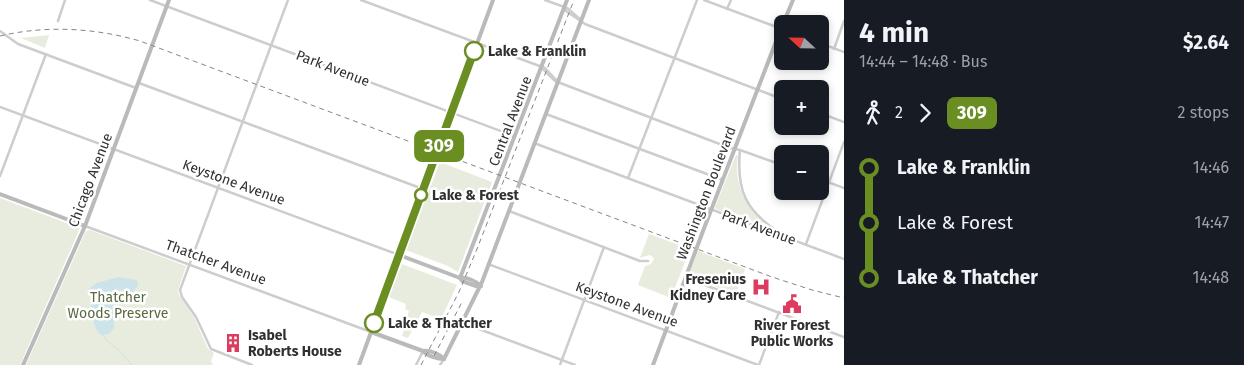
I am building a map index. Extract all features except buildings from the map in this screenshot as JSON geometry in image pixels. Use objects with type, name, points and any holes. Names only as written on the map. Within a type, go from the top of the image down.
[{"type":"street","points":[[58,21],[65,0]]},
{"type":"street","name":"Park Avenue","points":[[150,0],[516,137]]},
{"type":"street","name":"Chicago Avenue","points":[[23,365],[85,226],[169,0]]},
{"type":"street","points":[[252,365],[211,349],[196,317],[180,290],[288,0]]},
{"type":"street","points":[[360,0],[545,68],[558,82],[650,118],[774,162]]},
{"type":"street","points":[[358,365],[493,0]]},
{"type":"street","points":[[545,0],[567,8],[584,24],[774,96]]},
{"type":"street","name":"Central Avenue","points":[[460,278],[568,0]]},
{"type":"street","points":[[440,365],[481,286],[589,0]]},
{"type":"street","points":[[628,178],[697,0]]},
{"type":"street","points":[[704,0],[774,24]]},
{"type":"street","points":[[727,8],[730,0]]},
{"type":"street","name":"Washington Boulevard","points":[[786,15],[792,0]]},
{"type":"street","points":[[834,48],[844,21]]},
{"type":"street","points":[[0,32],[14,42],[136,88]]},
{"type":"street","points":[[829,47],[844,52]]},
{"type":"street","name":"Washington Boulevard","points":[[653,365],[774,48]]},
{"type":"street","points":[[0,176],[46,54]]},
{"type":"street","points":[[138,83],[423,189]]},
{"type":"street","name":"Keystone Avenue","points":[[0,107],[460,278],[463,277],[477,282],[481,286]]},
{"type":"street","points":[[546,113],[723,180]]},
{"type":"street","points":[[829,116],[844,122]]},
{"type":"street","points":[[844,142],[829,182],[844,188]]},
{"type":"street","name":"Park Avenue","points":[[534,143],[844,259]]},
{"type":"street","points":[[740,150],[739,175],[743,194],[764,220],[792,240]]},
{"type":"street","name":"Thatcher Avenue","points":[[0,194],[424,351],[425,354],[444,359]]},
{"type":"street","points":[[806,245],[822,200]]},
{"type":"street","points":[[509,211],[648,262]]},
{"type":"street","points":[[560,365],[604,247]]},
{"type":"street","name":"Keystone Avenue","points":[[488,264],[759,365]]},
{"type":"street","points":[[686,278],[844,337]]},
{"type":"street","points":[[759,365],[779,312]]},
{"type":"street","points":[[463,323],[575,365]]},
{"type":"street","points":[[416,365],[424,351]]},
{"type":"green space","points":[[49,35],[45,48],[21,38]]},
{"type":"green space","points":[[736,155],[738,156],[739,184],[742,192],[751,208],[763,222],[763,225],[716,209],[715,207]]},
{"type":"green space","points":[[440,162],[492,182],[458,272],[448,266],[406,250]]},
{"type":"green space","name":"Thatcher Woods Preserve","points":[[0,198],[80,228],[20,365],[0,365]]},
{"type":"green space","name":"Thatcher Woods Preserve","points":[[90,230],[186,266],[178,290],[179,295],[194,317],[208,349],[214,353],[211,361],[213,365],[26,365],[86,231]]},
{"type":"green space","points":[[649,234],[690,249],[671,298],[638,285],[645,266],[651,264],[654,259],[649,255],[640,258]]},
{"type":"green space","points":[[698,251],[745,269],[736,294],[690,277],[689,275]]},
{"type":"green space","points":[[402,264],[457,285],[441,319],[422,312],[408,338],[402,336],[409,311],[405,309],[406,304],[389,297]]},
{"type":"water","points":[[118,277],[137,280],[138,286],[132,292],[115,291],[112,297],[114,328],[109,334],[101,335],[95,327],[89,293],[90,288],[97,283]]},
{"type":"waterway","points":[[103,335],[132,365]]},
{"type":"railway","points":[[421,365],[459,292],[574,0]]},
{"type":"railway","points":[[0,36],[53,29],[106,33],[140,41],[772,277],[844,298]]},
{"type":"railway","points":[[434,356],[462,302]]},
{"type":"bus line","name":"309","points":[[374,323],[474,51]]},
{"type":"place","name":"Lake & Franklin","points":[[474,51]]},
{"type":"place","name":"Lake & Forest","points":[[421,195]]},
{"type":"place","name":"Fresenius Kidney Care","points":[[761,287]]},
{"type":"place","name":"River Forest Public Works","points":[[792,304]]},
{"type":"place","name":"Lake & Thatcher","points":[[374,323]]},
{"type":"place","name":"Isabel Roberts House","points":[[233,343]]}]
